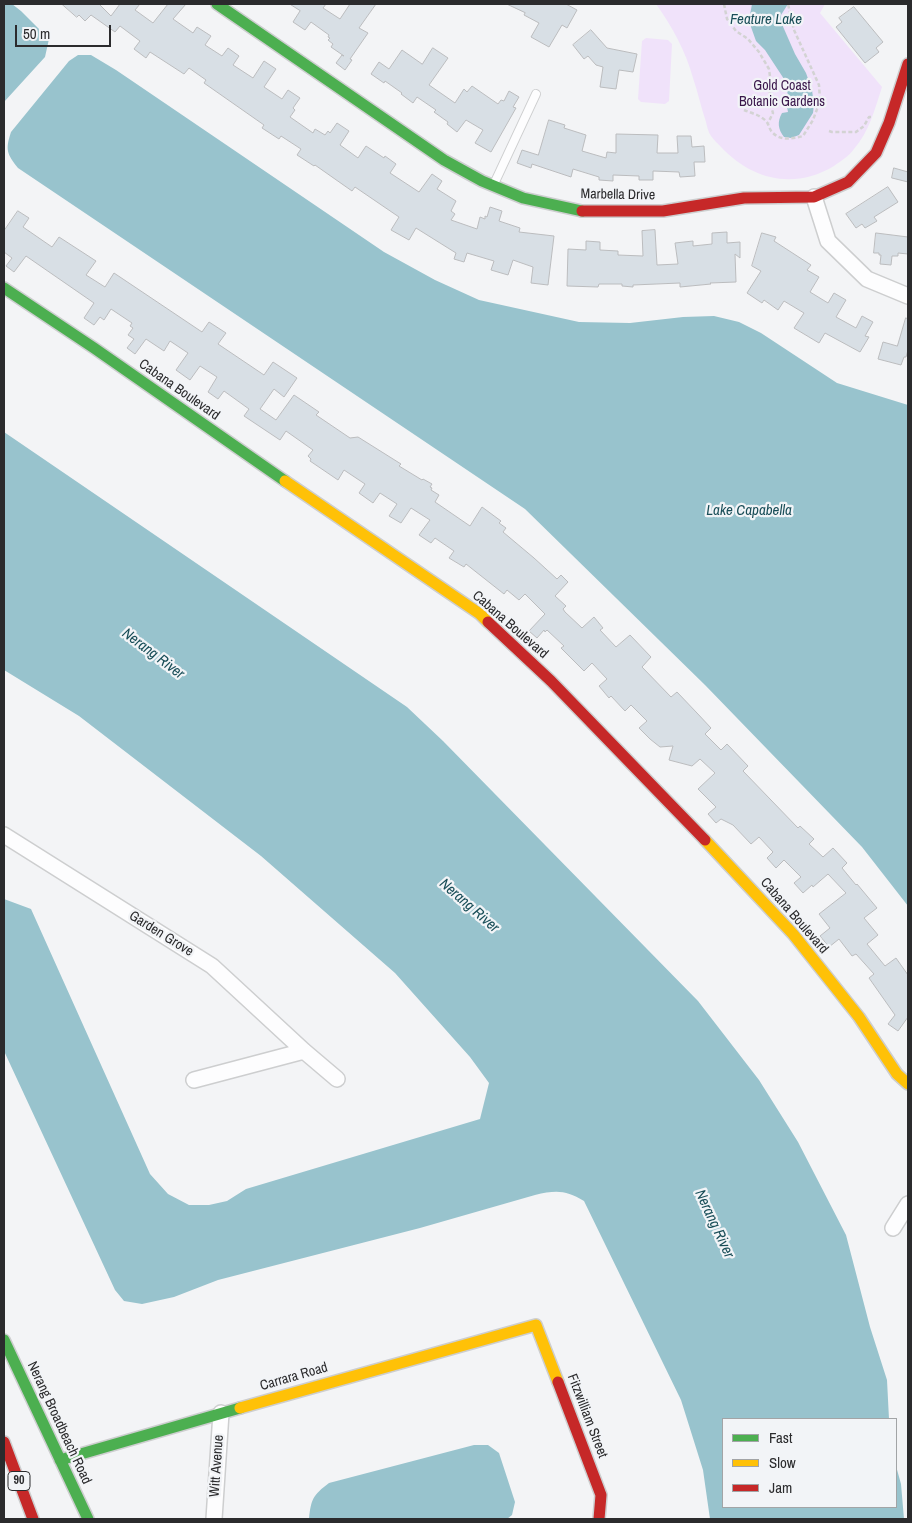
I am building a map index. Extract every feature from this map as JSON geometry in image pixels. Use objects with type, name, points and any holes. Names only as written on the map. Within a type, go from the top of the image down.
[{"type":"street","name":"Marbella Drive","points":[[217,4],[444,160],[482,182],[523,198],[581,210],[663,211],[744,198],[814,197],[848,182],[876,153],[889,123],[908,64]]},
{"type":"street","points":[[814,197],[828,241],[867,279],[908,296]]},
{"type":"street","name":"Cabana Boulevard","points":[[4,288],[480,614],[551,681],[793,934],[859,1017],[897,1074],[908,1084]]},
{"type":"street","name":"Garden Grove","points":[[4,835],[212,966],[337,1079]]},
{"type":"street","points":[[194,1080],[304,1051]]},
{"type":"street","points":[[893,1228],[908,1204]]},
{"type":"street","name":"Carrara Road","points":[[60,1460],[536,1325]]},
{"type":"street","name":"Fitzwilliam Street","points":[[536,1325],[601,1495],[599,1519]]},
{"type":"street","name":"Nerang Broadbeach Road","points":[[4,1340],[88,1519]]},
{"type":"street","name":"Witt Avenue","points":[[214,1519],[221,1413]]},
{"type":"street","name":"90","points":[[4,1442],[33,1519]]},
{"type":"lane","points":[[493,186],[536,94]]},
{"type":"path","points":[[725,4],[727,19],[736,31],[748,39],[759,52],[769,69],[771,84],[769,100],[774,112],[768,123]]},
{"type":"path","points":[[744,110],[760,116],[768,123],[771,131],[780,138],[792,139],[803,136],[820,101],[819,84],[794,30],[788,4]]},
{"type":"path","points":[[829,131],[856,132],[864,126],[869,117],[877,118]]},
{"type":"green space","name":"Gold Coast Botanic Gardens","points":[[656,4],[825,4],[820,13],[882,87],[864,135],[850,154],[834,166],[804,178],[774,178],[746,167],[733,158],[710,134],[687,59],[668,21]]},
{"type":"green space","points":[[646,38],[668,40],[672,44],[669,101],[665,104],[641,102],[638,99],[642,41]]},
{"type":"water","points":[[4,4],[12,4],[21,11],[49,39],[45,57],[4,102]]},
{"type":"water","name":"Feature Lake","points":[[752,4],[788,4],[781,15],[781,22],[795,54],[806,73],[812,90],[814,105],[813,113],[799,135],[791,138],[784,137],[779,125],[782,113],[788,112],[789,99],[784,79],[765,50],[756,41],[751,27],[750,15]]},
{"type":"water","name":"Lake Capabella","points":[[78,55],[91,55],[116,70],[384,252],[435,280],[479,300],[579,322],[630,323],[683,317],[714,316],[739,322],[761,333],[837,383],[908,405],[908,906],[862,847],[705,685],[525,509],[18,168],[8,152],[11,132],[69,61]]},
{"type":"water","name":"Nerang River","points":[[4,432],[407,707],[443,741],[698,1001],[759,1080],[798,1142],[846,1235],[870,1327],[887,1380],[889,1418],[722,1418],[722,1508],[897,1508],[897,1470],[901,1484],[904,1519],[710,1519],[703,1470],[681,1400],[584,1201],[566,1193],[549,1192],[535,1195],[420,1228],[218,1280],[174,1297],[142,1304],[124,1301],[115,1290],[4,1051],[4,899],[31,909],[150,1174],[168,1194],[189,1205],[209,1205],[227,1201],[246,1189],[480,1119],[489,1083],[470,1057],[395,973],[261,856],[79,716],[4,670]]},
{"type":"water","points":[[474,1445],[488,1445],[499,1453],[515,1502],[512,1515],[507,1519],[309,1519],[314,1498],[329,1483]]},
{"type":"building","points":[[62,4],[101,4],[111,16],[120,4],[140,4],[135,10],[153,23],[168,4],[186,4],[173,19],[193,33],[197,27],[211,36],[205,45],[222,56],[228,48],[239,56],[233,65],[253,78],[264,61],[276,69],[264,87],[282,99],[288,90],[300,98],[293,108],[295,110],[290,117],[313,133],[315,129],[325,135],[328,131],[330,133],[337,123],[349,131],[340,145],[358,158],[366,146],[384,158],[385,156],[396,164],[390,173],[419,192],[432,174],[442,181],[437,189],[456,201],[451,211],[455,214],[451,220],[477,229],[480,217],[485,219],[485,216],[487,217],[490,207],[502,211],[499,221],[520,228],[519,232],[554,236],[548,285],[531,283],[533,267],[513,260],[508,275],[491,270],[494,261],[467,253],[464,262],[454,259],[456,253],[416,228],[409,240],[391,230],[399,217],[355,187],[352,191],[297,155],[301,149],[281,136],[279,139],[262,128],[264,125],[204,83],[206,80],[189,68],[184,74],[150,52],[146,58],[134,49],[140,41],[120,26],[115,32],[91,15],[85,21],[79,15],[77,17]]},
{"type":"building","points":[[290,4],[326,4],[323,8],[340,19],[350,4],[376,4],[359,28],[368,33],[350,59],[352,60],[345,70],[336,63],[342,55],[344,56],[331,47],[333,44],[328,40],[330,38],[328,37],[329,35],[311,22],[305,30],[293,22],[300,11]]},
{"type":"building","points":[[507,4],[566,4],[577,10],[567,28],[562,25],[549,47],[531,37],[539,23]]},
{"type":"building","points":[[854,7],[883,42],[876,48],[879,52],[865,63],[836,27],[842,22],[839,18]]},
{"type":"building","points":[[591,30],[607,48],[637,54],[633,72],[619,70],[616,89],[600,87],[603,67],[596,65],[588,56],[584,59],[573,45]]},
{"type":"building","points":[[433,48],[448,58],[429,85],[455,103],[464,89],[467,92],[472,86],[498,104],[501,100],[504,101],[509,91],[519,97],[513,107],[516,108],[491,152],[475,143],[483,130],[466,120],[457,132],[447,124],[448,122],[434,112],[436,110],[417,97],[413,103],[385,81],[384,83],[371,74],[379,62],[389,69],[402,50],[422,64]]},
{"type":"building","points":[[549,120],[565,125],[564,128],[586,135],[582,151],[606,158],[607,152],[616,153],[616,134],[658,135],[657,153],[678,153],[677,136],[691,136],[692,147],[704,146],[705,162],[694,162],[695,176],[680,177],[679,172],[653,171],[653,180],[639,180],[639,176],[613,175],[613,181],[599,180],[599,177],[573,169],[571,177],[532,164],[531,168],[517,163],[522,150],[538,155]]},
{"type":"building","points":[[894,168],[908,172],[908,182],[892,178]]},
{"type":"building","points":[[888,187],[898,202],[874,217],[877,221],[865,228],[862,224],[856,228],[846,214]]},
{"type":"building","points":[[18,211],[29,218],[23,227],[52,247],[59,237],[96,261],[86,275],[105,287],[114,273],[202,332],[209,322],[226,333],[218,344],[264,375],[273,362],[297,378],[284,397],[274,389],[260,409],[276,420],[294,395],[319,412],[316,415],[350,438],[358,437],[401,464],[399,466],[432,484],[431,490],[439,495],[435,502],[470,526],[482,507],[501,521],[499,523],[506,528],[503,532],[557,579],[561,575],[568,582],[555,596],[566,606],[563,609],[565,612],[582,628],[594,617],[603,628],[600,630],[616,647],[630,635],[651,657],[642,667],[671,697],[677,692],[697,713],[711,728],[705,734],[721,750],[727,744],[748,766],[743,771],[798,828],[800,826],[814,839],[809,844],[823,857],[833,848],[847,863],[842,868],[877,908],[864,918],[878,935],[867,944],[885,966],[896,958],[908,975],[908,1017],[898,1031],[888,1024],[895,1015],[869,978],[874,974],[856,954],[852,956],[839,939],[829,947],[820,936],[830,928],[819,914],[846,893],[828,874],[803,893],[794,883],[801,877],[784,860],[776,868],[767,858],[773,852],[759,837],[751,844],[733,825],[721,819],[716,823],[708,814],[716,807],[698,789],[715,773],[700,759],[692,766],[669,760],[673,746],[660,747],[639,728],[647,721],[631,705],[625,711],[611,696],[609,698],[599,686],[607,679],[592,663],[584,671],[561,648],[564,646],[547,630],[545,632],[544,630],[537,638],[529,631],[545,614],[525,594],[519,600],[507,590],[504,594],[466,564],[464,567],[449,558],[454,551],[435,538],[431,543],[419,535],[430,520],[411,508],[401,523],[389,516],[397,504],[380,493],[373,503],[359,493],[365,484],[344,470],[338,480],[310,461],[311,459],[308,456],[313,450],[286,431],[280,440],[244,416],[249,409],[224,391],[218,399],[208,392],[217,377],[200,366],[190,380],[176,370],[188,353],[170,341],[164,351],[146,339],[135,354],[127,348],[134,339],[128,335],[133,328],[130,326],[132,323],[111,309],[104,320],[100,317],[94,325],[84,318],[94,303],[26,256],[14,272],[6,266],[12,258],[4,252],[4,231]]},
{"type":"building","points":[[655,230],[657,265],[678,264],[675,243],[693,241],[693,246],[712,244],[712,233],[727,232],[727,243],[740,242],[740,258],[735,254],[736,282],[680,287],[680,283],[633,285],[633,287],[622,286],[622,284],[599,284],[598,287],[567,286],[568,249],[586,250],[586,241],[600,242],[600,250],[618,251],[618,255],[643,256],[642,231]]},
{"type":"building","points":[[762,233],[776,237],[774,241],[811,265],[807,270],[819,277],[810,292],[828,303],[834,293],[846,300],[836,317],[856,328],[862,316],[873,322],[865,336],[869,337],[860,352],[825,333],[819,343],[794,328],[804,313],[784,301],[778,310],[764,300],[762,303],[747,293],[761,271],[752,266]]},
{"type":"building","points":[[876,233],[908,237],[908,254],[898,253],[898,256],[892,256],[891,265],[880,264],[881,255],[874,253]]},
{"type":"building","points":[[906,318],[908,319],[908,350],[901,365],[878,359],[883,342],[897,346]]},
{"type":"traffic: fast","points":[[217,4],[444,160],[482,181],[523,198],[582,211]]},
{"type":"traffic: fast","points":[[4,288],[285,481]]},
{"type":"traffic: fast","points":[[4,1340],[88,1519]]},
{"type":"traffic: fast","points":[[60,1460],[240,1408]]},
{"type":"traffic: slow","points":[[285,481],[480,614],[488,622]]},
{"type":"traffic: slow","points":[[705,840],[793,934],[859,1017],[897,1074],[908,1084]]},
{"type":"traffic: slow","points":[[240,1408],[536,1325],[558,1382]]},
{"type":"traffic: jam","points":[[582,211],[663,211],[744,198],[814,197],[848,182],[876,153],[889,123],[908,64]]},
{"type":"traffic: jam","points":[[488,622],[551,681],[705,840]]},
{"type":"traffic: jam","points":[[558,1382],[601,1495],[599,1519]]},
{"type":"traffic: jam","points":[[4,1442],[33,1519]]}]
